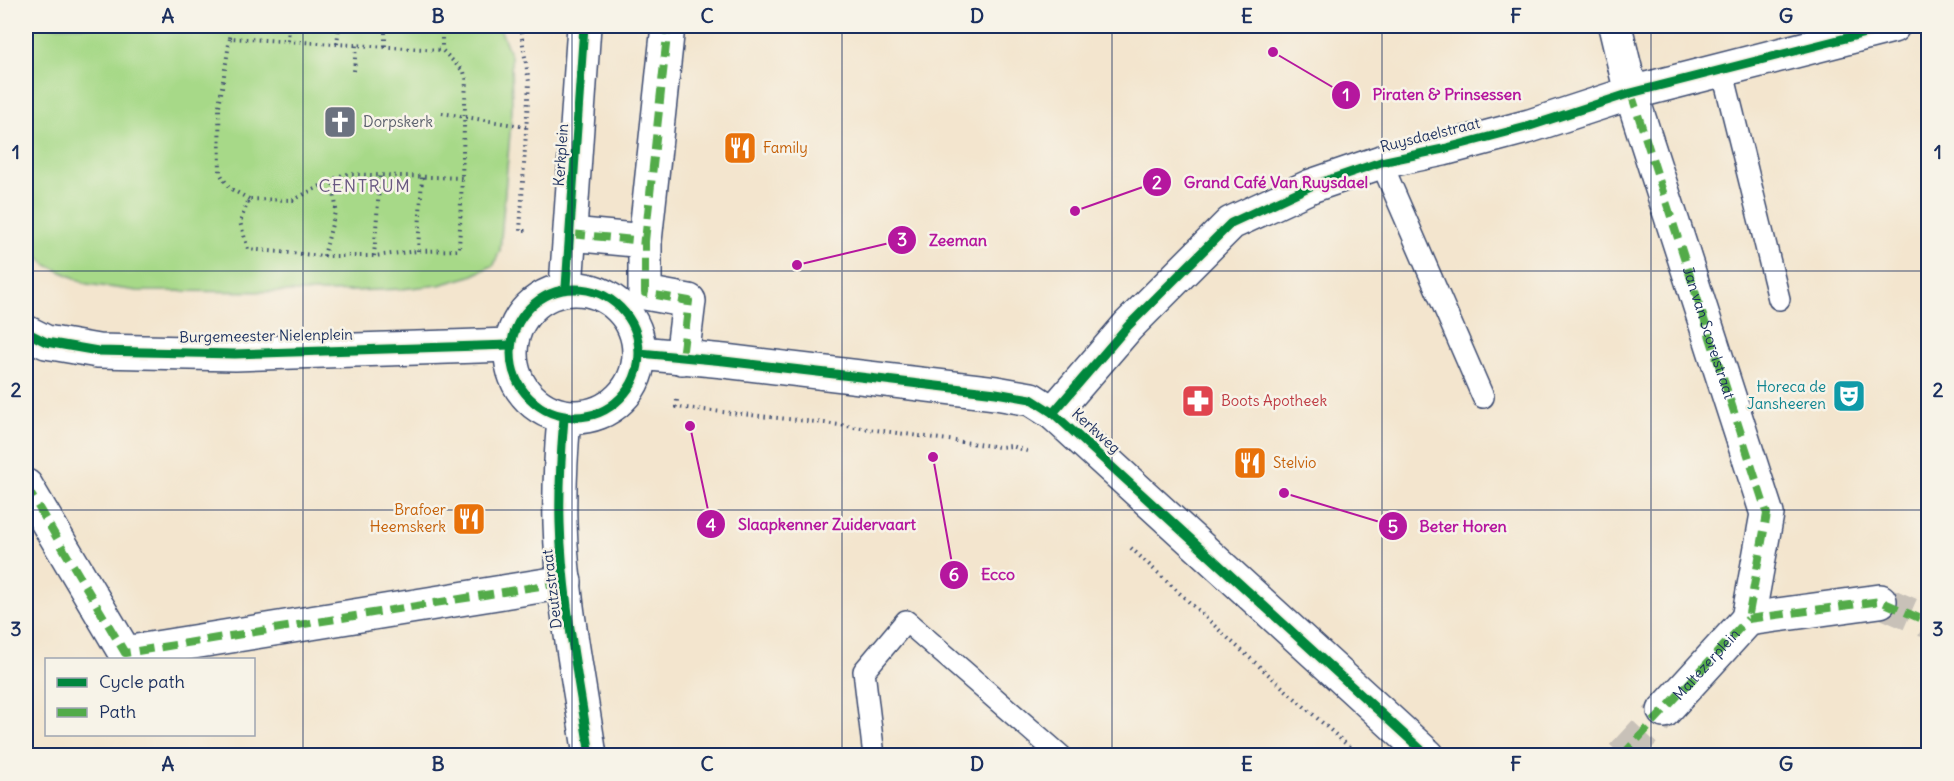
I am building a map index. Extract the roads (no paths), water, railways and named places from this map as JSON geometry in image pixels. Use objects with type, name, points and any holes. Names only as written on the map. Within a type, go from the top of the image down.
[{"type":"street","name":"Kerkplein","points":[[566,287],[584,26]]},
{"type":"street","points":[[668,26],[645,241],[645,293],[689,301],[682,357]]},
{"type":"street","name":"Jan van Scorelstraat","points":[[1615,26],[1631,93],[1767,514],[1748,619]]},
{"type":"street","name":"Ruysdaelstraat","points":[[1053,413],[1128,326],[1231,223],[1311,186],[1382,162],[1530,126],[1631,93],[1893,26]]},
{"type":"street","points":[[571,234],[645,241]]},
{"type":"street","points":[[566,287],[596,292],[615,302],[630,319],[640,353],[639,365],[630,388],[612,406],[589,417],[564,418],[540,409],[522,392],[512,370],[510,345],[517,323],[531,305],[552,292],[566,287]]},
{"type":"street","name":"Burgemeester Nielenplein","points":[[26,332],[46,342],[98,351],[235,354],[510,345]]},
{"type":"street","name":"Kerkweg","points":[[640,353],[996,393],[1031,399],[1053,413],[1428,756]]},
{"type":"street","name":"Deutzstraat","points":[[564,418],[560,471],[560,525],[565,582],[590,756]]},
{"type":"street","points":[[26,486],[125,653],[565,582]]},
{"type":"street","points":[[1748,619],[1880,601]]},
{"type":"street","name":"Maltezerplein","points":[[1664,711],[1748,619]]},
{"type":"lane","points":[[1722,69],[1779,299]]},
{"type":"lane","name":"Ruysdaelstraat","points":[[1382,162],[1483,397]]},
{"type":"lane","points":[[877,752],[864,671],[906,621],[1060,756]]},
{"type":"tunnel","points":[[1880,601],[1928,622]]},
{"type":"tunnel","points":[[1622,756],[1664,711]]},
{"type":"place","name":"Piraten & Prinsessen","points":[[1273,52]]},
{"type":"place","name":"Dorpskerk","points":[[340,122]]},
{"type":"place","name":"Family","points":[[740,148]]},
{"type":"place","name":"Grand Café Van Ruysdael","points":[[1075,211]]},
{"type":"place","name":"Zeeman","points":[[797,265]]},
{"type":"place","name":"Horeca de Jansheeren","points":[[1849,396]]},
{"type":"place","name":"Boots Apotheek","points":[[1198,401]]},
{"type":"place","name":"Slaapkenner Zuidervaart","points":[[690,426]]},
{"type":"place","name":"Ecco","points":[[933,457]]},
{"type":"place","name":"Stelvio","points":[[1250,463]]},
{"type":"place","name":"Beter Horen","points":[[1284,493]]},
{"type":"place","name":"Brafoer Heemskerk","points":[[469,519]]},
{"type":"district","name":"CENTRUM","points":[[365,186]]}]
